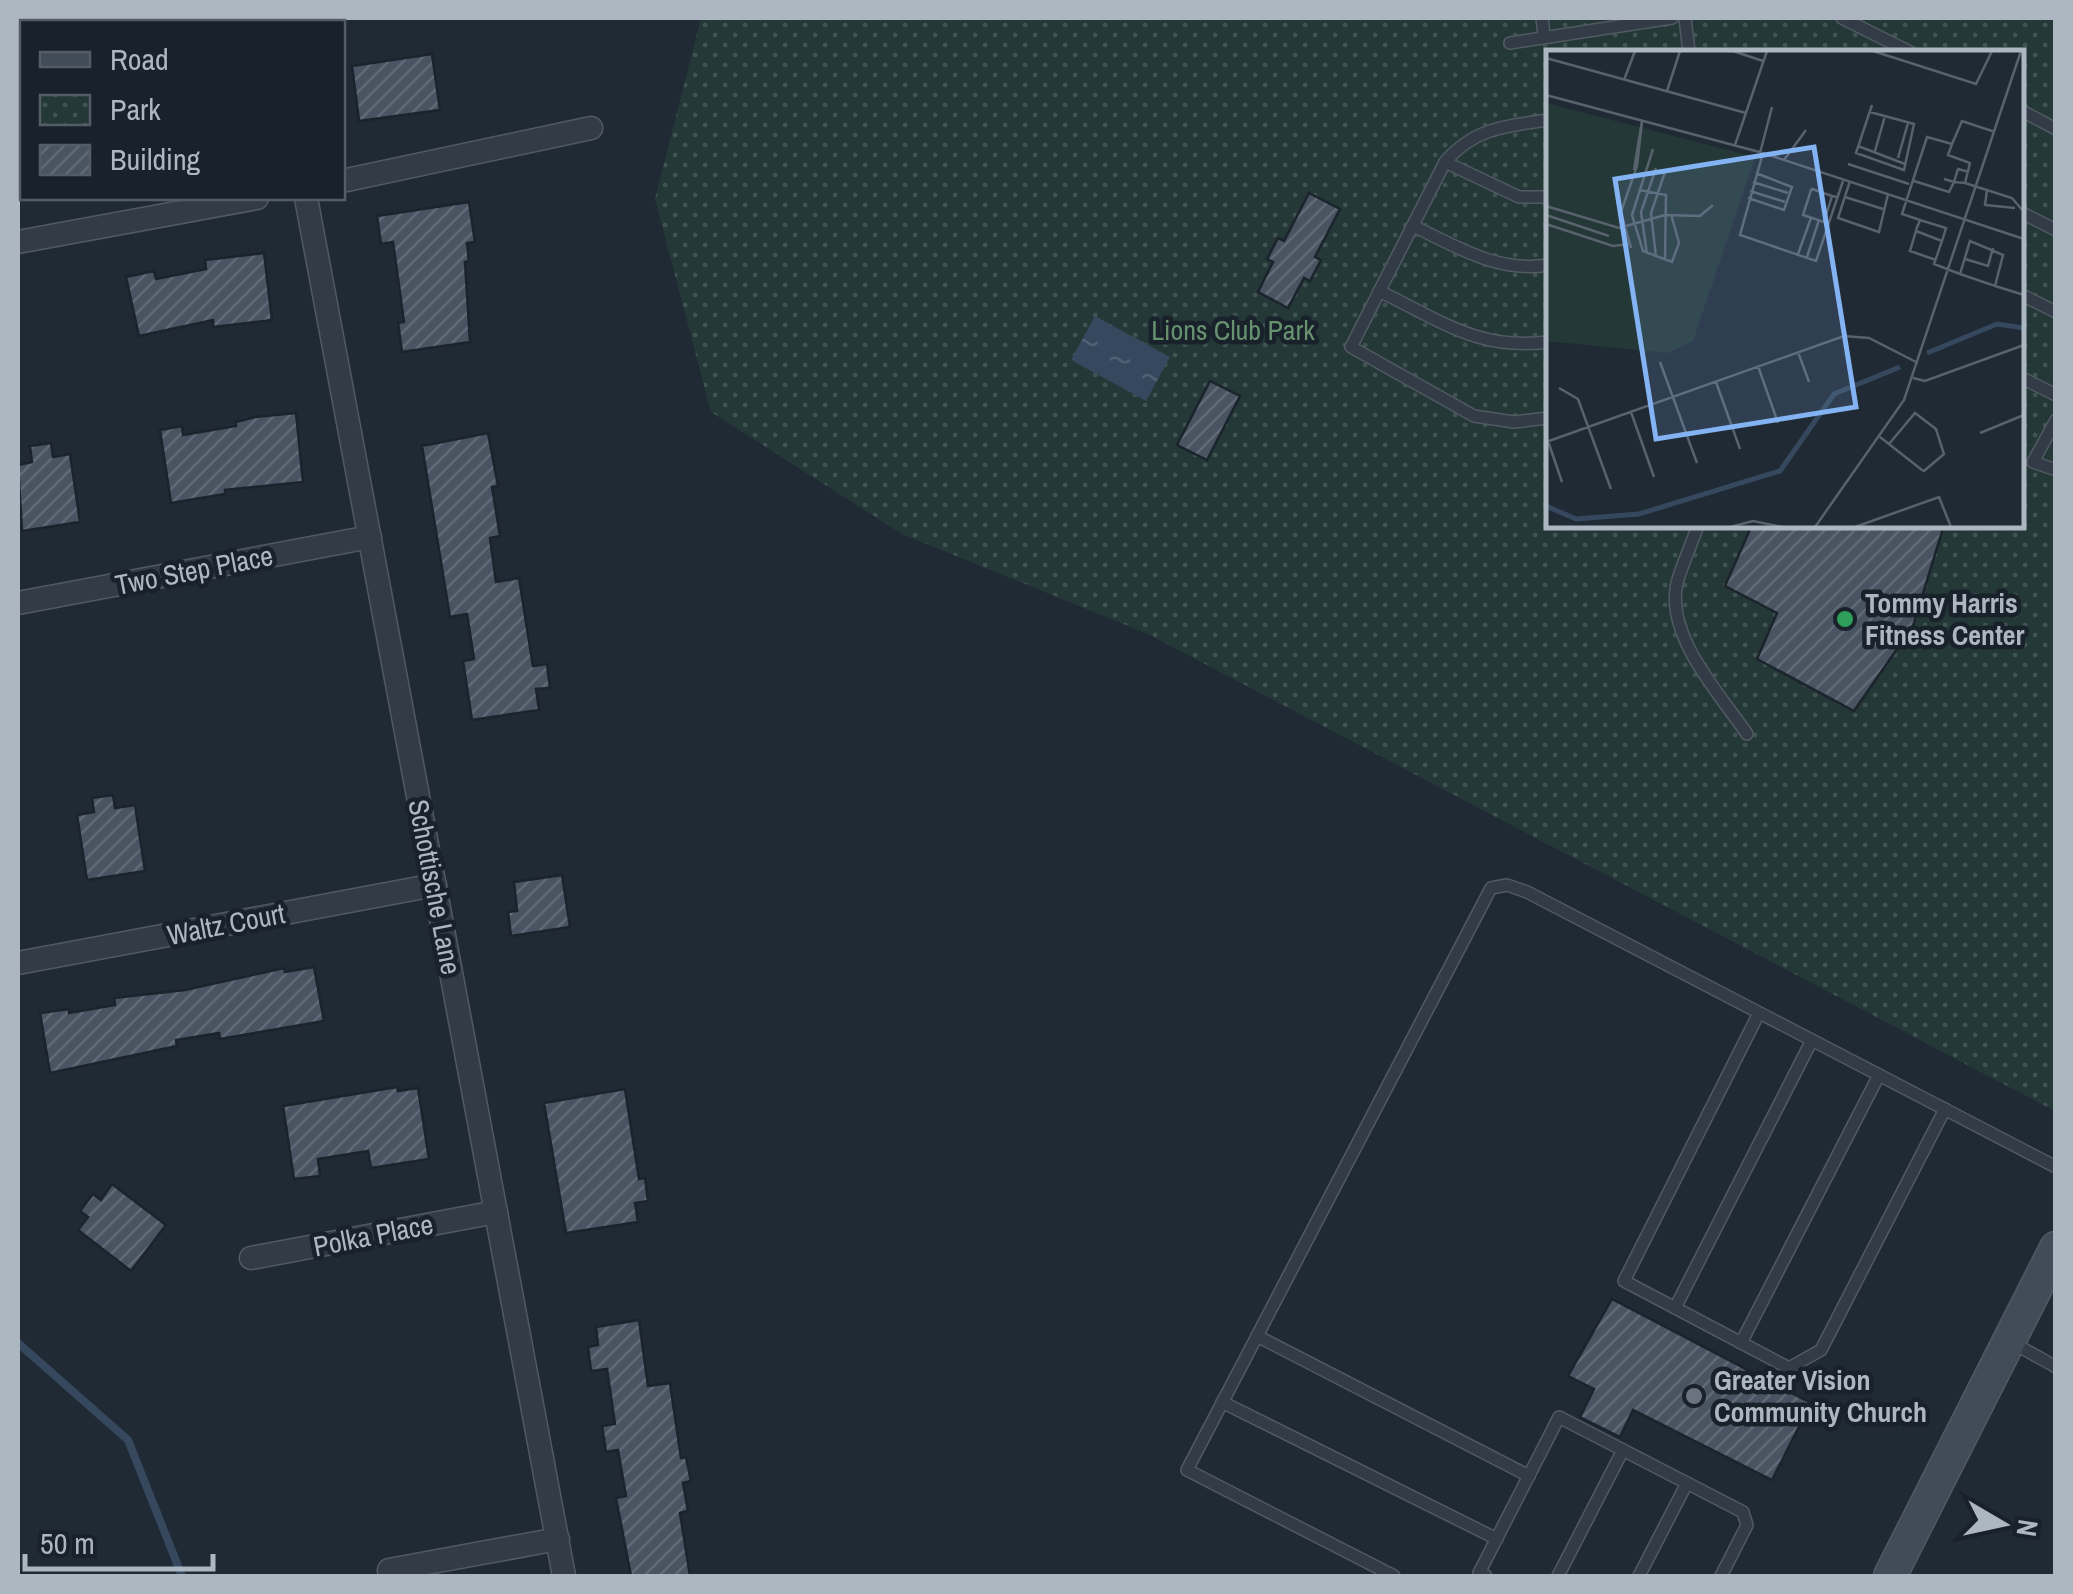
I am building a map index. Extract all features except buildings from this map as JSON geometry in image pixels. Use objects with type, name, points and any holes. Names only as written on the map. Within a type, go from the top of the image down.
[{"type":"main road","points":[[1890,1576],[2056,1248]]},
{"type":"street","points":[[345,180],[591,128]]},
{"type":"street","points":[[18,242],[247,200]]},
{"type":"street","name":"Schottische Lane","points":[[306,200],[564,1576]]},
{"type":"street","name":"Two Step Place","points":[[18,603],[370,537]]},
{"type":"street","name":"Waltz Court","points":[[18,963],[435,885]]},
{"type":"street","name":"Polka Place","points":[[250,1258],[496,1212]]},
{"type":"street","points":[[389,1570],[558,1539]]},
{"type":"lane","points":[[1542,18],[1544,36]]},
{"type":"lane","points":[[1510,43],[1672,18]]},
{"type":"lane","points":[[1684,18],[1689,50]]},
{"type":"lane","points":[[1842,18],[1906,50]]},
{"type":"lane","points":[[2023,112],[2056,128]]},
{"type":"lane","points":[[1546,120],[1491,128],[1458,147],[1445,162],[1351,347],[1474,416],[1514,422],[1546,418]]},
{"type":"lane","points":[[1445,162],[1519,197],[1546,197]]},
{"type":"lane","points":[[2023,214],[2056,230]]},
{"type":"lane","points":[[1412,226],[1494,264],[1519,270],[1546,265]]},
{"type":"lane","points":[[1379,291],[1487,343],[1512,346],[1546,342]]},
{"type":"lane","points":[[2023,296],[2056,312]]},
{"type":"lane","points":[[2023,378],[2056,395]]},
{"type":"lane","points":[[2056,420],[2033,462],[2056,470]]},
{"type":"lane","points":[[1697,528],[1676,586],[1677,617],[1691,650],[1747,734]]},
{"type":"lane","points":[[1394,1576],[1187,1470],[1491,888],[1507,884],[1527,892],[2056,1167]]},
{"type":"lane","points":[[1760,1012],[1624,1282],[1789,1368],[1821,1350],[1945,1109]]},
{"type":"lane","points":[[1676,1308],[1812,1040]]},
{"type":"lane","points":[[1741,1343],[1879,1075]]},
{"type":"lane","points":[[1256,1336],[1529,1476]]},
{"type":"lane","points":[[2010,1341],[2056,1367]]},
{"type":"lane","points":[[1222,1402],[1497,1539]]},
{"type":"lane","points":[[1486,1576],[1480,1573],[1559,1417],[1743,1512],[1747,1525],[1721,1576]]},
{"type":"lane","points":[[1558,1576],[1623,1450]]},
{"type":"lane","points":[[1639,1576],[1687,1483]]},
{"type":"green space","name":"Lions Club Park","points":[[701,18],[2055,18],[2055,1111],[1148,634],[902,534],[711,412],[655,199]]},
{"type":"water","points":[[1095,316],[1170,357],[1146,401],[1071,360]]},
{"type":"waterway","points":[[18,1343],[128,1440],[182,1576]]},
{"type":"place","name":"Tommy Harris Fitness Center","points":[[1845,619]]},
{"type":"place","name":"Greater Vision Community Church","points":[[1694,1396]]}]
